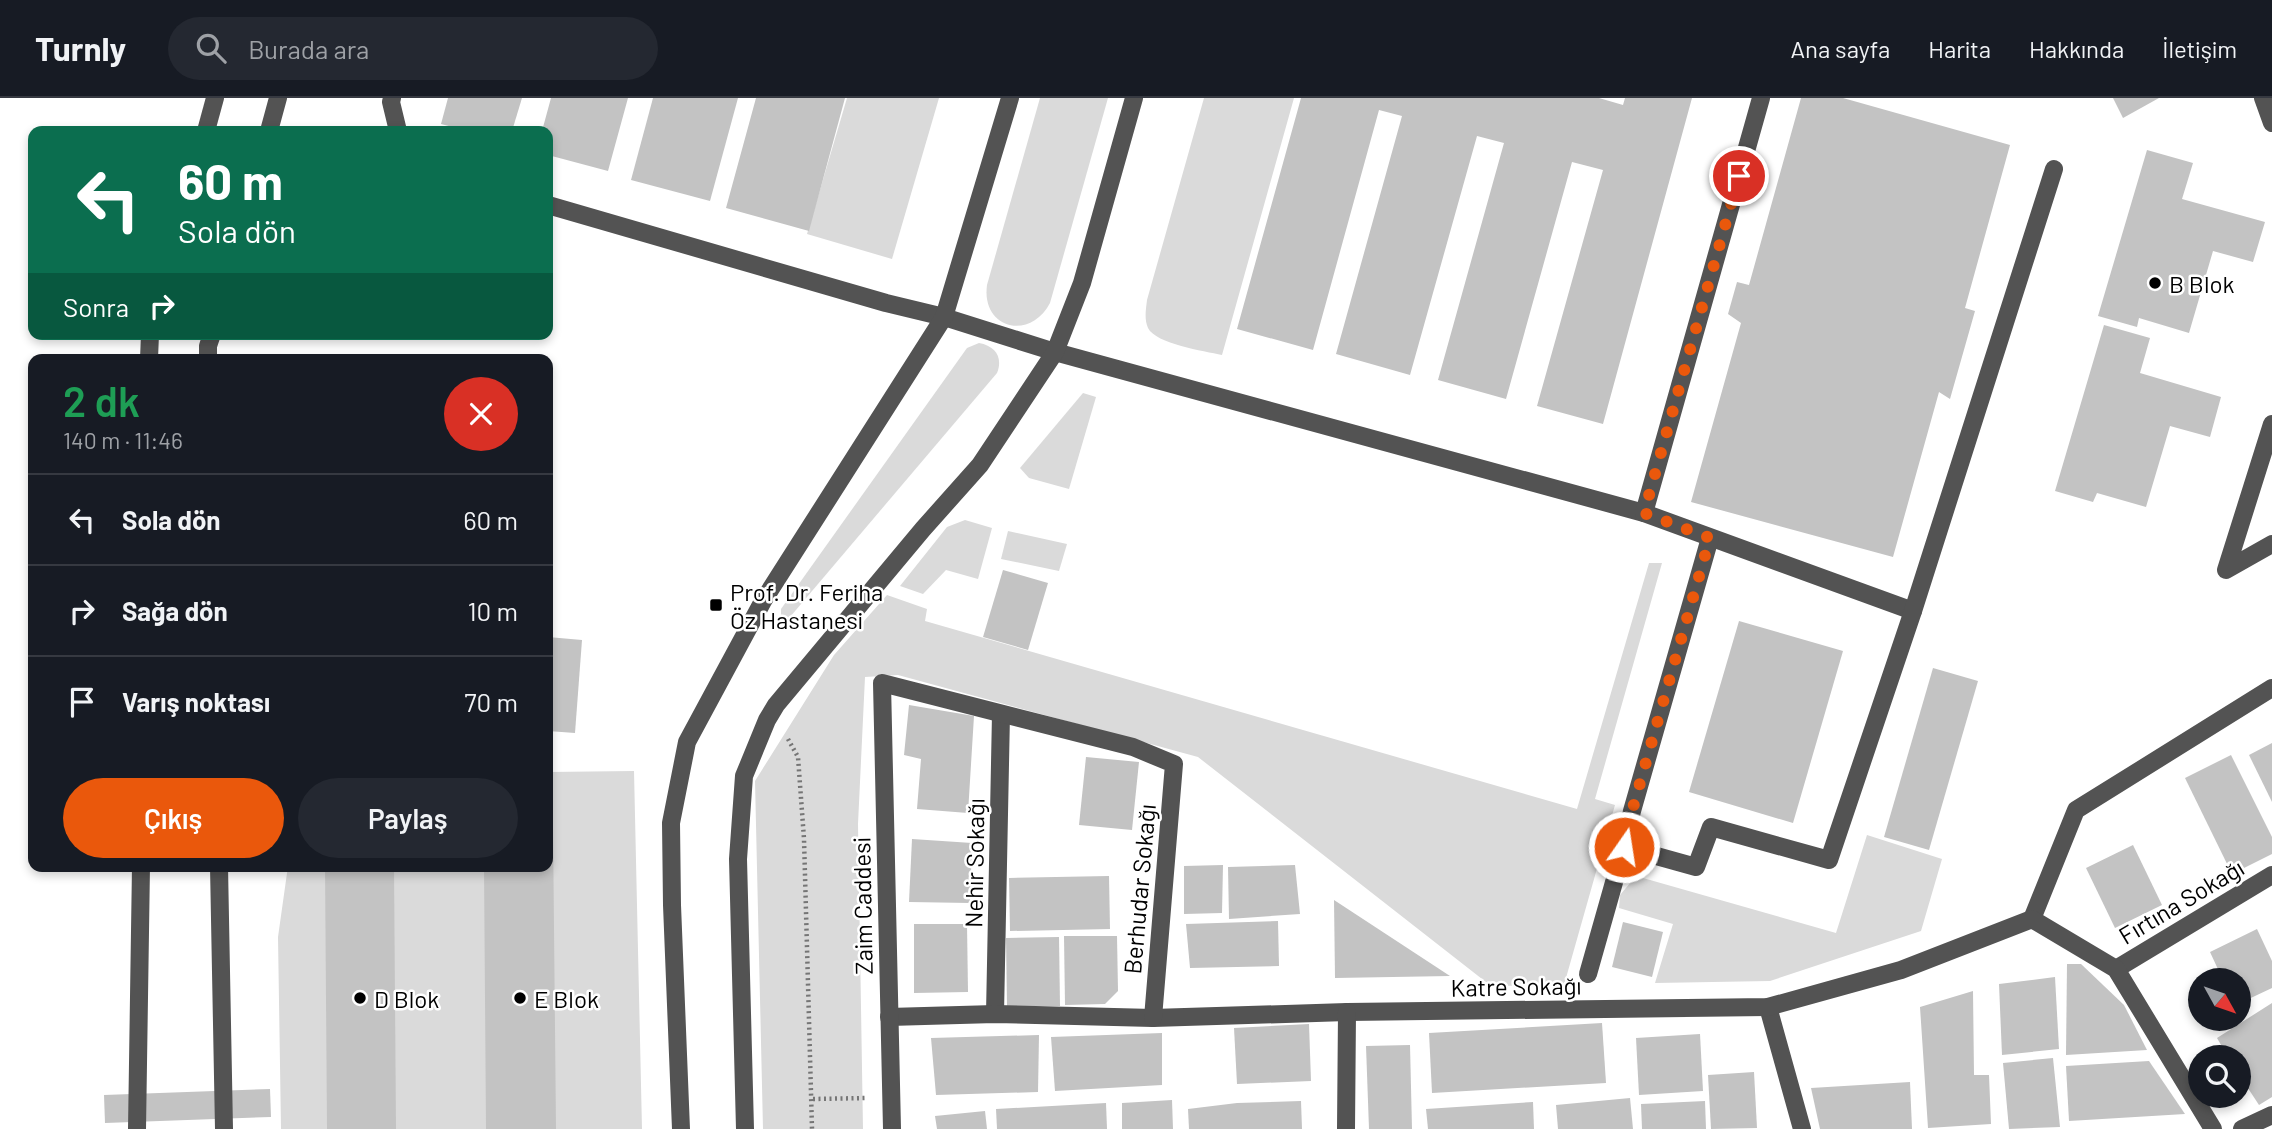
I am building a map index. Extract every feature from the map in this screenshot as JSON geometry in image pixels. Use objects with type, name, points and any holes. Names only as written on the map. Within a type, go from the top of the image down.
[{"type":"street","points":[[207,126],[215,98]]},
{"type":"street","points":[[270,126],[278,98]]},
{"type":"street","points":[[392,98],[397,126]]},
{"type":"street","points":[[681,1129],[671,823],[687,742],[763,601],[944,317],[1010,98]]},
{"type":"street","points":[[745,1129],[738,859],[744,776],[776,705],[980,465],[1055,352],[1082,284],[1134,98]]},
{"type":"street","points":[[1644,513],[1761,98]]},
{"type":"street","points":[[2263,98],[2272,124]]},
{"type":"street","points":[[1624,847],[1696,867],[1711,827],[1829,860],[1913,611],[2054,169]]},
{"type":"street","points":[[553,206],[886,303],[944,317],[1055,352],[1644,513],[1913,611]]},
{"type":"street","points":[[2272,424],[2226,570],[2272,544]]},
{"type":"street","points":[[1588,974],[1710,538]]},
{"type":"street","name":"Zaim Caddesi","points":[[892,1129],[882,683],[1001,714]]},
{"type":"street","points":[[2213,1129],[2116,970],[2032,919],[2076,810],[2272,688]]},
{"type":"street","name":"Berhudar Sokağı","points":[[1001,714],[1133,747],[1174,764],[1153,1018]]},
{"type":"street","name":"Nehir Sokağı","points":[[995,1014],[1001,714]]},
{"type":"street","points":[[137,1129],[141,872]]},
{"type":"street","points":[[219,872],[224,1129]]},
{"type":"street","name":"Fırtına Sokağı","points":[[2116,970],[2272,875]]},
{"type":"street","name":"Katre Sokağı","points":[[889,1017],[995,1014],[1153,1018],[1347,1012],[1768,1007],[1900,970],[2032,919]]},
{"type":"street","points":[[1768,1007],[1802,1129]]},
{"type":"street","points":[[1346,1129],[1347,1012]]},
{"type":"street","points":[[2247,1128],[2272,1115]]},
{"type":"path","points":[[776,705],[779,724],[798,757],[804,839],[812,1129]]},
{"type":"path","points":[[813,1099],[891,1098]]},
{"type":"shaded area","points":[[847,98],[939,98],[892,259],[807,234]]},
{"type":"shaded area","points":[[1040,98],[1108,98],[1050,303],[1041,315],[1031,322],[1020,326],[1009,325],[999,320],[992,312],[987,300],[987,285]]},
{"type":"shaded area","points":[[1204,98],[1294,98],[1222,355],[1181,346],[1160,338],[1148,328],[1146,318],[1147,300]]},
{"type":"shaded area","points":[[979,343],[990,347],[997,354],[997,373],[790,617],[781,617],[781,609],[967,348]]},
{"type":"shaded area","points":[[1083,393],[1096,397],[1069,489],[1029,478],[1020,468]]},
{"type":"shaded area","points":[[965,520],[992,528],[978,579],[946,570],[923,594],[900,586],[947,527]]},
{"type":"shaded area","points":[[1008,531],[1067,544],[1059,571],[1001,559]]},
{"type":"shaded area","points":[[1649,563],[1662,563],[1595,799],[1615,805],[1564,985],[1491,986],[1198,757],[898,675],[865,677],[858,824],[863,1129],[763,1129],[755,781],[834,655],[887,595],[927,609],[925,621],[1577,809]]},
{"type":"shaded area","points":[[634,771],[642,1129],[281,1129],[278,937],[287,872],[553,872],[553,772]]},
{"type":"shaded area","points":[[1867,835],[1942,859],[1921,931],[1770,981],[1655,983],[1673,924],[1619,908],[1620,895],[1636,876],[1836,933]]},
{"type":"building","points":[[448,98],[522,98],[514,126],[441,124]]},
{"type":"building","points":[[551,98],[628,98],[608,171],[553,156],[553,126],[543,126]]},
{"type":"building","points":[[653,98],[738,98],[710,201],[631,180]]},
{"type":"building","points":[[756,98],[845,98],[809,231],[726,208]]},
{"type":"building","points":[[1301,98],[1599,98],[1623,105],[1625,98],[1692,98],[1603,424],[1537,406],[1603,170],[1572,162],[1506,399],[1438,380],[1504,143],[1477,136],[1410,375],[1336,354],[1402,116],[1379,110],[1313,350],[1237,329]]},
{"type":"building","points":[[1801,98],[1843,98],[2010,145],[1965,308],[1975,311],[1950,399],[1939,392],[1893,557],[1691,502],[1741,323],[1728,314],[1737,282],[1749,285]]},
{"type":"building","points":[[2113,98],[2159,98],[2123,118]]},
{"type":"building","points":[[2147,150],[2193,163],[2182,199],[2265,222],[2253,262],[2213,251],[2189,333],[2139,318],[2137,327],[2098,316]]},
{"type":"building","points":[[2104,325],[2150,338],[2140,373],[2221,397],[2210,437],[2170,426],[2146,507],[2097,493],[2093,502],[2055,491]]},
{"type":"building","points":[[1003,570],[1048,583],[1028,650],[983,637]]},
{"type":"building","points":[[1739,621],[1843,651],[1793,823],[1689,792]]},
{"type":"building","points":[[553,637],[582,640],[575,733],[553,731]]},
{"type":"building","points":[[1933,668],[1978,681],[1929,850],[1884,837]]},
{"type":"building","points":[[909,705],[974,716],[968,813],[917,809],[921,759],[904,755]]},
{"type":"building","points":[[2272,743],[2272,802],[2249,755]]},
{"type":"building","points":[[2231,755],[2272,837],[2272,854],[2232,874],[2185,778]]},
{"type":"building","points":[[1086,757],[1139,762],[1132,830],[1079,825]]},
{"type":"building","name":"E Blok","points":[[553,827],[556,1129],[486,1129],[484,872],[553,872]]},
{"type":"building","points":[[912,839],[972,843],[970,903],[909,902]]},
{"type":"building","points":[[2133,845],[2162,905],[2115,928],[2086,868]]},
{"type":"building","points":[[1223,865],[1222,913],[1184,914],[1184,866]]},
{"type":"building","points":[[1295,865],[1300,914],[1229,919],[1228,867]]},
{"type":"building","name":"D Blok","points":[[325,872],[394,872],[396,1129],[327,1129]]},
{"type":"building","points":[[1109,876],[1110,929],[1010,931],[1009,878]]},
{"type":"building","points":[[1334,900],[1450,976],[1335,978]]},
{"type":"building","points":[[1278,921],[1279,966],[1190,968],[1186,924]]},
{"type":"building","points":[[1623,922],[1663,932],[1652,977],[1612,967]]},
{"type":"building","points":[[914,924],[967,924],[968,992],[914,993]]},
{"type":"building","points":[[2257,929],[2272,961],[2272,988],[2251,998],[2251,968],[2217,968],[2210,952]]},
{"type":"building","points":[[1064,936],[1117,936],[1118,991],[1105,1004],[1065,1005]]},
{"type":"building","points":[[1059,937],[1060,1006],[1007,1006],[1006,938]]},
{"type":"building","points":[[2067,964],[2081,964],[2124,1005],[2147,1050],[2066,1055]]},
{"type":"building","points":[[2055,977],[2059,1049],[2002,1055],[1999,984]]},
{"type":"building","points":[[1973,991],[1974,1075],[1989,1075],[1991,1124],[1928,1128],[1920,1007]]},
{"type":"building","points":[[2272,1003],[2272,1097],[2259,1105],[2251,1093],[2251,1045],[2221,1045],[2217,1038],[2228,1031],[2251,1031],[2251,1016]]},
{"type":"building","points":[[1602,1023],[1606,1083],[1432,1093],[1429,1033]]},
{"type":"building","points":[[1309,1024],[1311,1081],[1237,1084],[1234,1028]]},
{"type":"building","points":[[1162,1033],[1162,1085],[1055,1091],[1051,1037]]},
{"type":"building","points":[[1700,1034],[1703,1091],[1639,1095],[1636,1038]]},
{"type":"building","points":[[1039,1035],[1038,1092],[936,1095],[931,1038]]},
{"type":"building","points":[[1410,1045],[1412,1129],[1369,1129],[1366,1046]]},
{"type":"building","points":[[2053,1058],[2060,1127],[2009,1129],[2003,1063]]},
{"type":"building","points":[[2149,1061],[2185,1114],[2069,1121],[2066,1066]]},
{"type":"building","points":[[1754,1072],[1757,1128],[1711,1129],[1708,1075]]},
{"type":"building","points":[[1910,1082],[1912,1129],[1820,1129],[1811,1088]]},
{"type":"building","points":[[270,1089],[271,1117],[105,1123],[104,1095]]},
{"type":"building","points":[[1630,1098],[1633,1129],[1558,1129],[1556,1105]]},
{"type":"building","points":[[1172,1100],[1173,1129],[1122,1129],[1122,1103]]},
{"type":"building","points":[[1301,1101],[1302,1129],[1189,1129],[1188,1109],[1237,1103]]},
{"type":"building","points":[[1705,1101],[1706,1129],[1642,1129],[1641,1104]]},
{"type":"building","points":[[1533,1102],[1534,1129],[1428,1129],[1426,1109]]},
{"type":"building","points":[[1106,1103],[1107,1129],[997,1129],[996,1109]]},
{"type":"building","points":[[985,1111],[987,1129],[937,1129],[935,1116]]},
{"type":"place","name":"B Blok","points":[[2155,283]]},
{"type":"place","name":"Prof. Dr. Feriha Öz Hastanesi","points":[[716,605]]},
{"type":"place","name":"D Blok","points":[[360,998]]},
{"type":"place","name":"E Blok","points":[[520,998]]},
{"type":"route","points":[[1624,847],[1710,538],[1644,513],[1739,176]]}]
